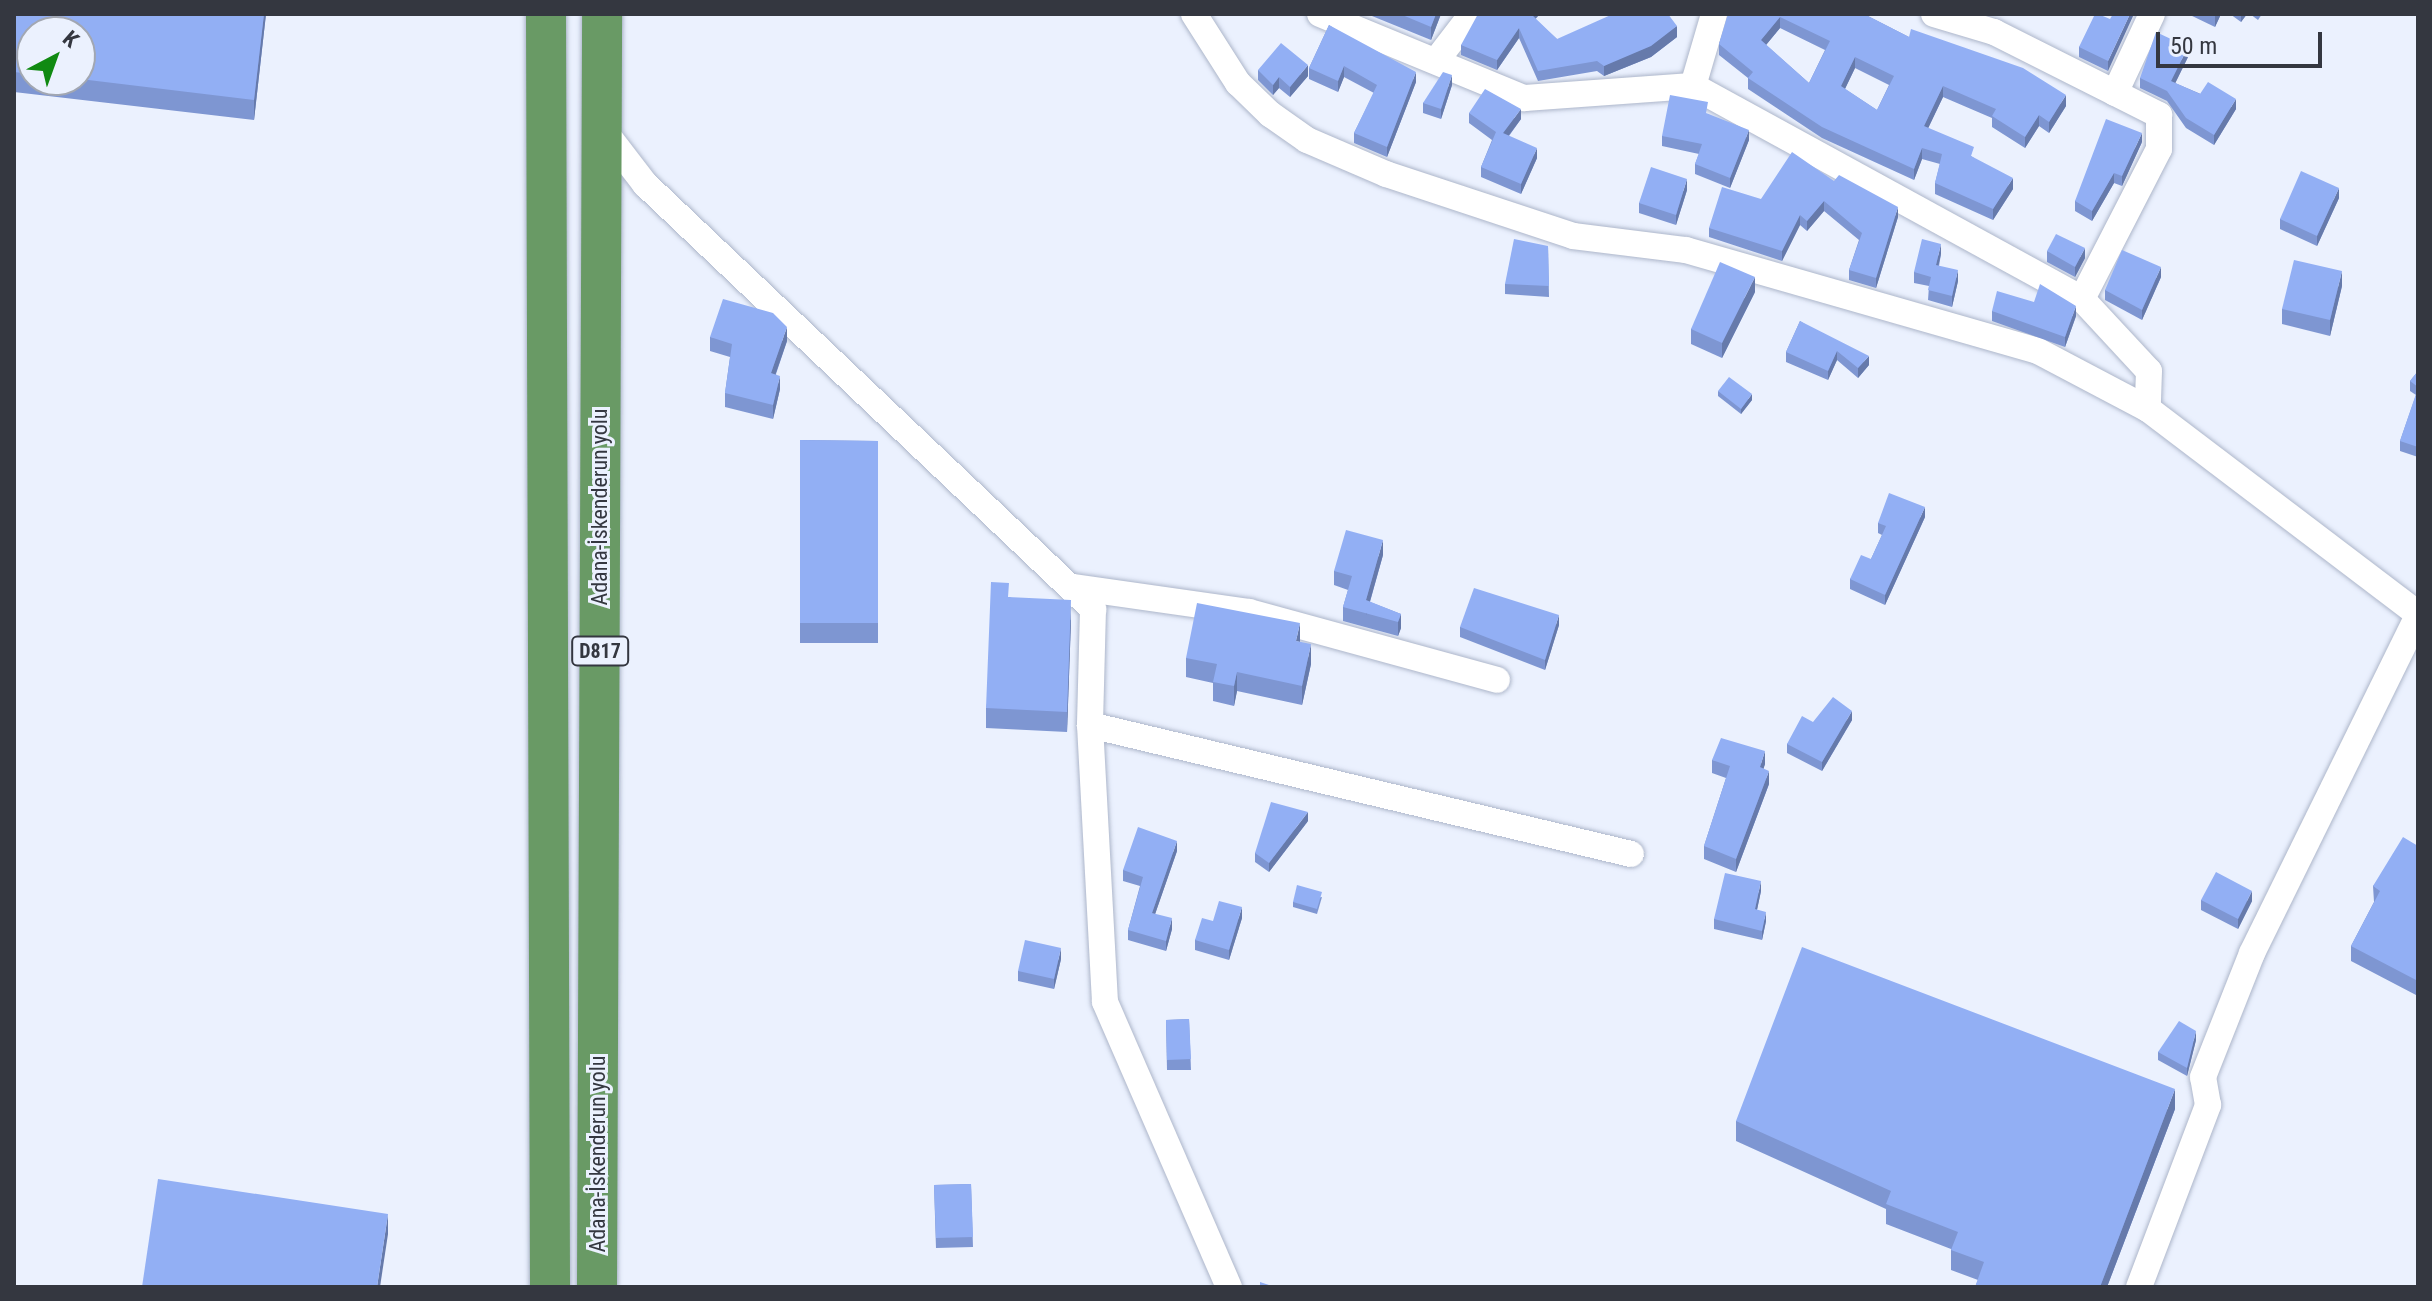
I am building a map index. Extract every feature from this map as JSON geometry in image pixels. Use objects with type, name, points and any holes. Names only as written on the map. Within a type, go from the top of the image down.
[{"type":"highway","name":"D817","points":[[546,14],[550,1287]]},
{"type":"highway","name":"Adana-İskenderun yolu","points":[[597,1287],[602,14]]},
{"type":"street","points":[[1194,14],[1238,83],[1270,114],[1307,140],[1386,174],[1573,236],[1686,250],[2038,351],[2148,409],[2418,615],[2252,953],[2203,1077],[2208,1105],[2139,1287]]},
{"type":"street","points":[[1320,14],[1524,98],[1693,86],[2082,299],[2149,371],[2148,409]]},
{"type":"street","points":[[1436,61],[1472,14]]},
{"type":"street","points":[[1693,86],[1714,14]]},
{"type":"street","points":[[1934,14],[1994,32],[2159,115],[2159,149],[2082,299]]},
{"type":"street","points":[[2115,93],[2152,14]]},
{"type":"street","points":[[602,128],[645,184],[1093,609],[1090,725],[1105,1002],[1229,1287]]},
{"type":"street","points":[[1073,587],[1249,612],[1497,680]]},
{"type":"street","points":[[1090,725],[1631,854]]},
{"type":"building","points":[[14,14],[264,14],[254,100],[96,81],[96,16],[16,16],[14,72]]},
{"type":"building","points":[[1400,14],[1436,14],[1431,27]]},
{"type":"building","points":[[1478,14],[1531,14],[1557,39],[1613,14],[1668,14],[1677,26],[1651,46],[1604,66],[1597,61],[1538,71],[1519,28],[1497,60],[1461,45]]},
{"type":"building","points":[[1729,14],[1864,14],[1909,37],[1911,29],[2023,68],[2066,95],[2049,122],[2039,115],[2025,137],[1992,116],[1996,109],[1943,86],[1924,126],[1974,147],[1971,156],[2013,178],[1993,209],[1935,183],[1942,154],[1922,148],[1914,169],[1822,127],[1748,78],[1753,72],[1719,44]],"holes":[[[1780,17],[1830,41],[1809,83],[1761,40]],[[1855,57],[1894,76],[1877,110],[1841,86]]]},
{"type":"building","points":[[2095,14],[2110,19],[2113,14],[2130,14],[2108,61],[2079,47]]},
{"type":"building","points":[[1329,25],[1416,72],[1387,147],[1354,133],[1377,85],[1344,66],[1338,81],[1309,68]]},
{"type":"building","points":[[2156,32],[2188,47],[2171,81],[2200,94],[2208,82],[2236,99],[2214,135],[2186,118],[2167,91],[2140,78]]},
{"type":"building","points":[[1281,43],[1308,65],[1290,87],[1279,77],[1273,85],[1258,70]]},
{"type":"building","points":[[1443,72],[1452,75],[1441,109],[1423,103]]},
{"type":"building","points":[[1485,89],[1521,109],[1503,133],[1537,148],[1521,184],[1481,167],[1496,132],[1469,113]]},
{"type":"building","points":[[1670,95],[1708,102],[1706,113],[1749,130],[1730,178],[1695,164],[1702,144],[1662,136]]},
{"type":"building","points":[[2106,119],[2142,133],[2122,176],[2114,173],[2092,211],[2075,201]]},
{"type":"building","points":[[1792,152],[1834,181],[1839,175],[1898,207],[1876,278],[1849,270],[1862,233],[1824,201],[1807,221],[1800,215],[1782,251],[1709,228],[1722,187],[1761,199]]},
{"type":"building","points":[[1651,167],[1687,179],[1676,215],[1639,203]]},
{"type":"building","points":[[2301,171],[2339,188],[2317,236],[2280,219]]},
{"type":"building","points":[[2056,234],[2085,248],[2075,267],[2047,251]]},
{"type":"building","points":[[1514,239],[1548,246],[1549,286],[1505,284]]},
{"type":"building","points":[[1922,239],[1941,244],[1936,265],[1958,270],[1952,296],[1928,290],[1931,277],[1914,272]]},
{"type":"building","points":[[2122,250],[2161,267],[2142,310],[2105,290]]},
{"type":"building","points":[[2294,260],[2342,271],[2330,320],[2282,309]]},
{"type":"building","points":[[1720,262],[1755,277],[1722,343],[1691,329]]},
{"type":"building","points":[[2040,284],[2076,306],[2065,337],[1992,311],[1997,291],[2034,302]]},
{"type":"building","points":[[723,299],[773,313],[787,327],[771,373],[780,376],[773,405],[725,393],[732,344],[710,337]]},
{"type":"building","points":[[1800,321],[1869,356],[1858,368],[1837,351],[1828,371],[1786,352]]},
{"type":"building","points":[[2418,371],[2418,387],[2410,381]]},
{"type":"building","points":[[1729,377],[1752,394],[1741,409],[1718,391]]},
{"type":"building","points":[[2418,388],[2418,447],[2400,441]]},
{"type":"building","points":[[800,440],[878,441],[878,623],[800,623]]},
{"type":"building","points":[[1889,493],[1925,507],[1885,595],[1850,579],[1861,555],[1871,559],[1886,526],[1878,523]]},
{"type":"building","points":[[1346,530],[1383,540],[1366,600],[1401,614],[1398,622],[1343,607],[1352,576],[1334,571]]},
{"type":"building","points":[[991,582],[1009,583],[1008,597],[1071,600],[1067,712],[986,708]]},
{"type":"building","points":[[1474,588],[1559,615],[1545,660],[1460,627]]},
{"type":"building","points":[[1197,603],[1300,623],[1296,641],[1311,644],[1302,686],[1237,672],[1234,686],[1213,682],[1217,664],[1186,658]]},
{"type":"building","points":[[1833,697],[1852,711],[1822,762],[1787,744],[1802,716],[1813,722]]},
{"type":"building","points":[[1721,738],[1765,751],[1760,767],[1769,771],[1736,859],[1704,846],[1730,766],[1712,760]]},
{"type":"building","points":[[1271,802],[1308,812],[1269,863],[1255,853]]},
{"type":"building","points":[[1138,827],[1177,841],[1152,913],[1172,918],[1166,941],[1128,930],[1143,877],[1123,870]]},
{"type":"building","points":[[2403,837],[2418,846],[2416,980],[2351,946],[2380,891],[2373,886]]},
{"type":"building","points":[[2216,872],[2252,891],[2238,919],[2201,900]]},
{"type":"building","points":[[1725,873],[1761,881],[1755,909],[1766,912],[1762,931],[1714,919]]},
{"type":"building","points":[[1297,885],[1322,892],[1317,909],[1293,902]]},
{"type":"building","points":[[1219,901],[1242,907],[1229,950],[1195,940],[1202,918],[1213,921]]},
{"type":"building","points":[[1025,940],[1061,948],[1054,979],[1018,971]]},
{"type":"building","points":[[1802,947],[2175,1089],[2100,1287],[1975,1287],[1984,1262],[1951,1250],[1958,1232],[1886,1204],[1891,1191],[1736,1121]]},
{"type":"building","points":[[1189,1019],[1191,1059],[1167,1060],[1166,1020]]},
{"type":"building","points":[[2179,1021],[2196,1031],[2187,1068],[2158,1052]]},
{"type":"building","points":[[158,1179],[388,1214],[377,1287],[142,1287]]},
{"type":"building","points":[[971,1184],[973,1237],[936,1238],[934,1185]]}]
